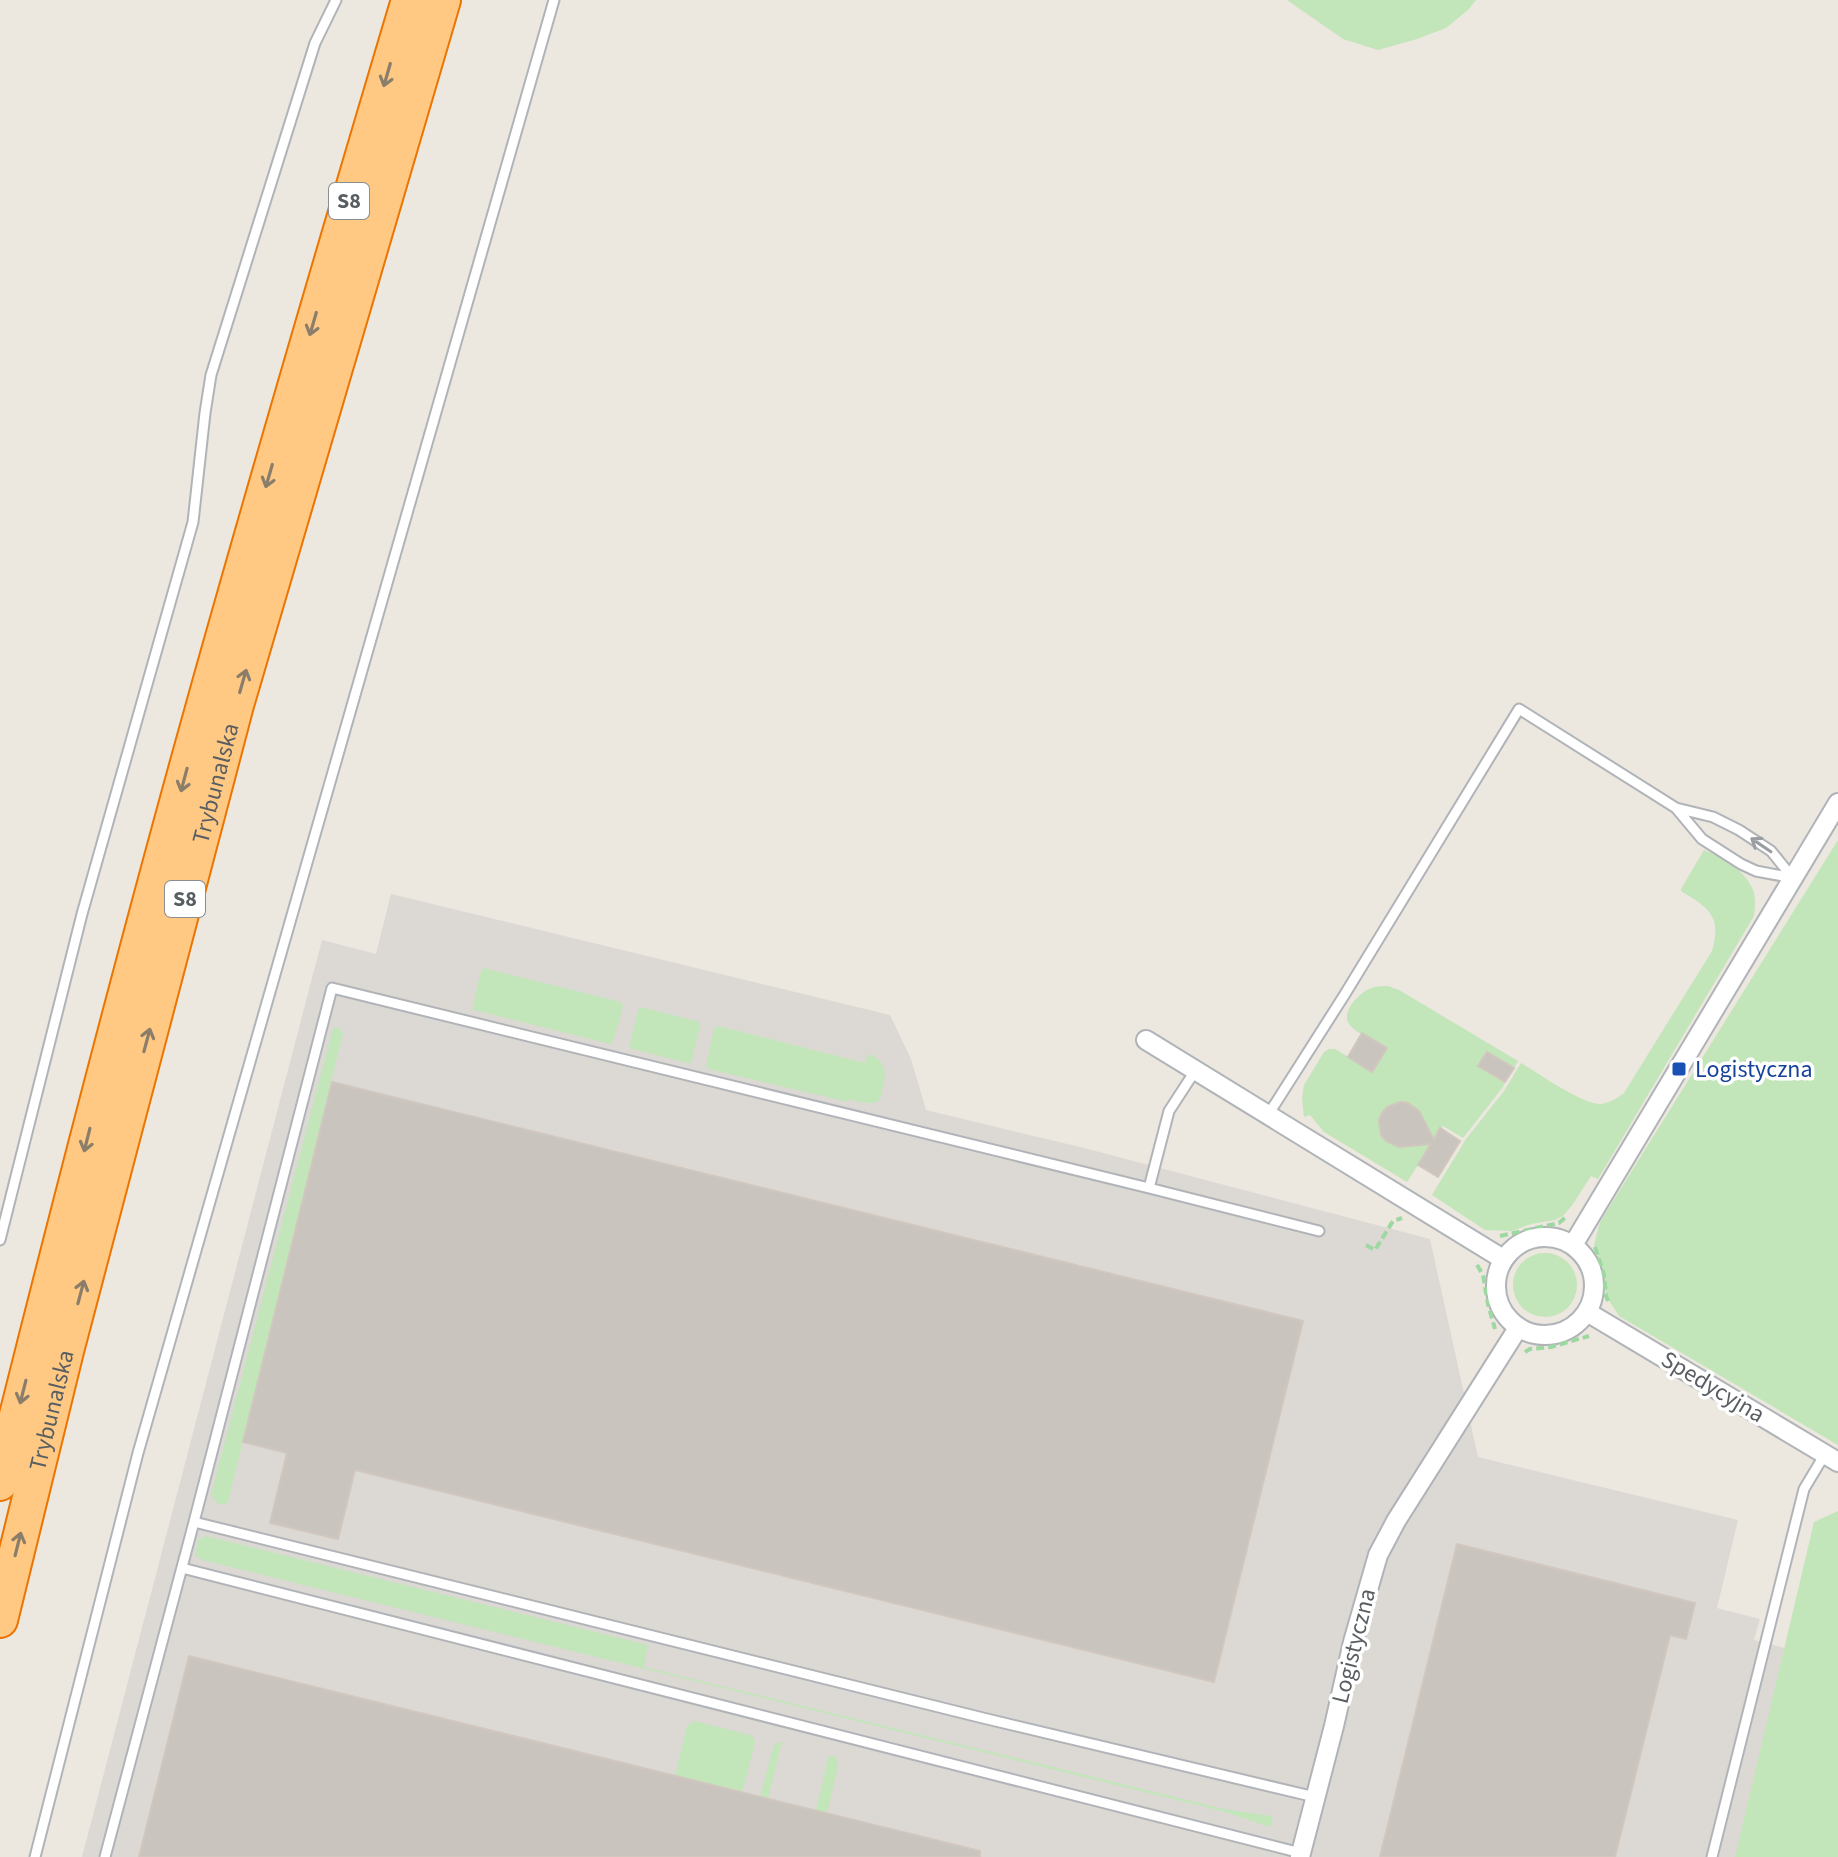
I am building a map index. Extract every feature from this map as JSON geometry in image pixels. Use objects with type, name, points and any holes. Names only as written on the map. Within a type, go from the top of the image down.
[{"type":"highway","name":"Trybunalska","points":[[0,1483],[97,1101],[203,709],[409,0]]},
{"type":"highway","name":"Trybunalska","points":[[0,1620],[69,1336],[236,705],[443,0]]},
{"type":"street","points":[[1573,1245],[1838,803]]},
{"type":"street","points":[[1146,1040],[1503,1259]]},
{"type":"street","points":[[1535,1238],[1561,1239],[1573,1245],[1584,1255],[1594,1283],[1593,1298],[1587,1312],[1577,1324],[1548,1336],[1518,1328],[1506,1318],[1498,1304],[1495,1289],[1503,1259],[1522,1242],[1535,1238]]},
{"type":"street","name":"Spedycyjna","points":[[1587,1312],[1831,1458]]},
{"type":"street","name":"Logistyczna","points":[[1301,1855],[1353,1642],[1378,1555],[1396,1521],[1518,1328]]},
{"type":"lane","points":[[0,1240],[82,914],[193,522],[211,375],[315,43],[336,0]]},
{"type":"lane","points":[[35,1857],[142,1437],[554,0]]},
{"type":"lane","points":[[1268,1115],[1519,709],[1676,808],[1702,839],[1741,864],[1756,871],[1793,878]]},
{"type":"lane","points":[[1676,808],[1713,817],[1739,830],[1771,851],[1793,878]]},
{"type":"lane","points":[[105,1857],[332,988],[1319,1231]]},
{"type":"lane","points":[[1149,1188],[1169,1111],[1195,1071]]},
{"type":"lane","points":[[1712,1857],[1804,1489],[1831,1458]]},
{"type":"lane","points":[[194,1522],[1315,1797]]},
{"type":"lane","points":[[182,1568],[1301,1855]]},
{"type":"path","points":[[1490,1235],[1500,1237],[1559,1223],[1572,1211]]},
{"type":"path","points":[[1366,1245],[1375,1250],[1393,1221],[1403,1218]]},
{"type":"path","points":[[1594,1239],[1609,1303],[1619,1316],[1635,1325],[1628,1336]]},
{"type":"path","points":[[1477,1265],[1483,1275],[1495,1324],[1495,1339]]},
{"type":"path","points":[[1522,1354],[1530,1349],[1593,1336]]},
{"type":"shaded area","points":[[391,894],[890,1015],[911,1059],[926,1110],[1430,1239],[1478,1457],[1738,1520],[1717,1608],[1760,1619],[1754,1640],[1789,1649],[1738,1857],[82,1857],[322,940],[376,954]]},
{"type":"green space","points":[[1287,0],[1476,0],[1446,28],[1378,50],[1343,39]]},
{"type":"green space","points":[[1838,840],[1838,1445],[1619,1316],[1606,1296],[1604,1275],[1594,1245],[1600,1222]]},
{"type":"green space","points":[[1704,850],[1726,861],[1750,883],[1754,893],[1754,916],[1598,1179],[1591,1176],[1563,1216],[1512,1231],[1485,1230],[1432,1195],[1466,1139],[1504,1091],[1521,1063],[1593,1103],[1607,1103],[1624,1093],[1712,951],[1715,929],[1711,914],[1681,891]]},
{"type":"green space","points":[[484,968],[621,1002],[623,1007],[613,1042],[610,1044],[472,1009]]},
{"type":"green space","points":[[1388,986],[1518,1061],[1514,1068],[1486,1052],[1478,1066],[1505,1082],[1503,1087],[1463,1138],[1443,1126],[1407,1182],[1324,1132],[1310,1115],[1304,1117],[1302,1098],[1304,1085],[1329,1049],[1335,1049],[1372,1071],[1386,1048],[1352,1027],[1347,1018],[1354,1001],[1365,992]]},
{"type":"green space","points":[[641,1007],[700,1022],[691,1063],[629,1048]]},
{"type":"green space","points":[[718,1026],[865,1063],[868,1054],[879,1060],[884,1069],[880,1098],[873,1103],[849,1099],[848,1102],[708,1069],[706,1066],[714,1029]]},
{"type":"green space","points":[[338,1027],[343,1033],[228,1502],[218,1504],[211,1495],[333,1028]]},
{"type":"green space","points":[[1545,1253],[1563,1259],[1571,1267],[1577,1285],[1571,1303],[1563,1311],[1545,1317],[1527,1311],[1519,1303],[1513,1285],[1519,1267],[1527,1259]]},
{"type":"green space","points":[[1838,1511],[1838,1857],[1735,1857],[1814,1522]]},
{"type":"green space","points":[[206,1536],[648,1645],[644,1667],[1224,1809],[1271,1816],[1273,1821],[1270,1827],[1222,1811],[202,1560],[195,1555],[198,1540]]},
{"type":"green space","points":[[694,1721],[754,1738],[742,1792],[675,1776],[687,1726]]},
{"type":"green space","points":[[782,1742],[768,1799],[760,1797],[774,1745]]},
{"type":"green space","points":[[829,1755],[836,1757],[838,1767],[827,1813],[816,1810]]},
{"type":"building","points":[[1362,1033],[1387,1048],[1372,1072],[1348,1057]]},
{"type":"building","points":[[1487,1052],[1514,1068],[1505,1082],[1478,1066]]},
{"type":"building","points":[[332,1082],[1303,1321],[1214,1682],[355,1470],[338,1539],[270,1523],[287,1453],[243,1442]]},
{"type":"building","points":[[1400,1102],[1408,1103],[1419,1111],[1434,1140],[1440,1128],[1460,1141],[1438,1177],[1418,1165],[1431,1144],[1399,1147],[1381,1135],[1379,1120],[1382,1113],[1387,1107]]},
{"type":"building","points":[[1457,1544],[1695,1603],[1686,1639],[1670,1635],[1615,1857],[1380,1857]]},
{"type":"building","points":[[189,1656],[980,1851],[980,1857],[139,1857]]},
{"type":"place","name":"Logistyczna","points":[[1679,1069]]}]
